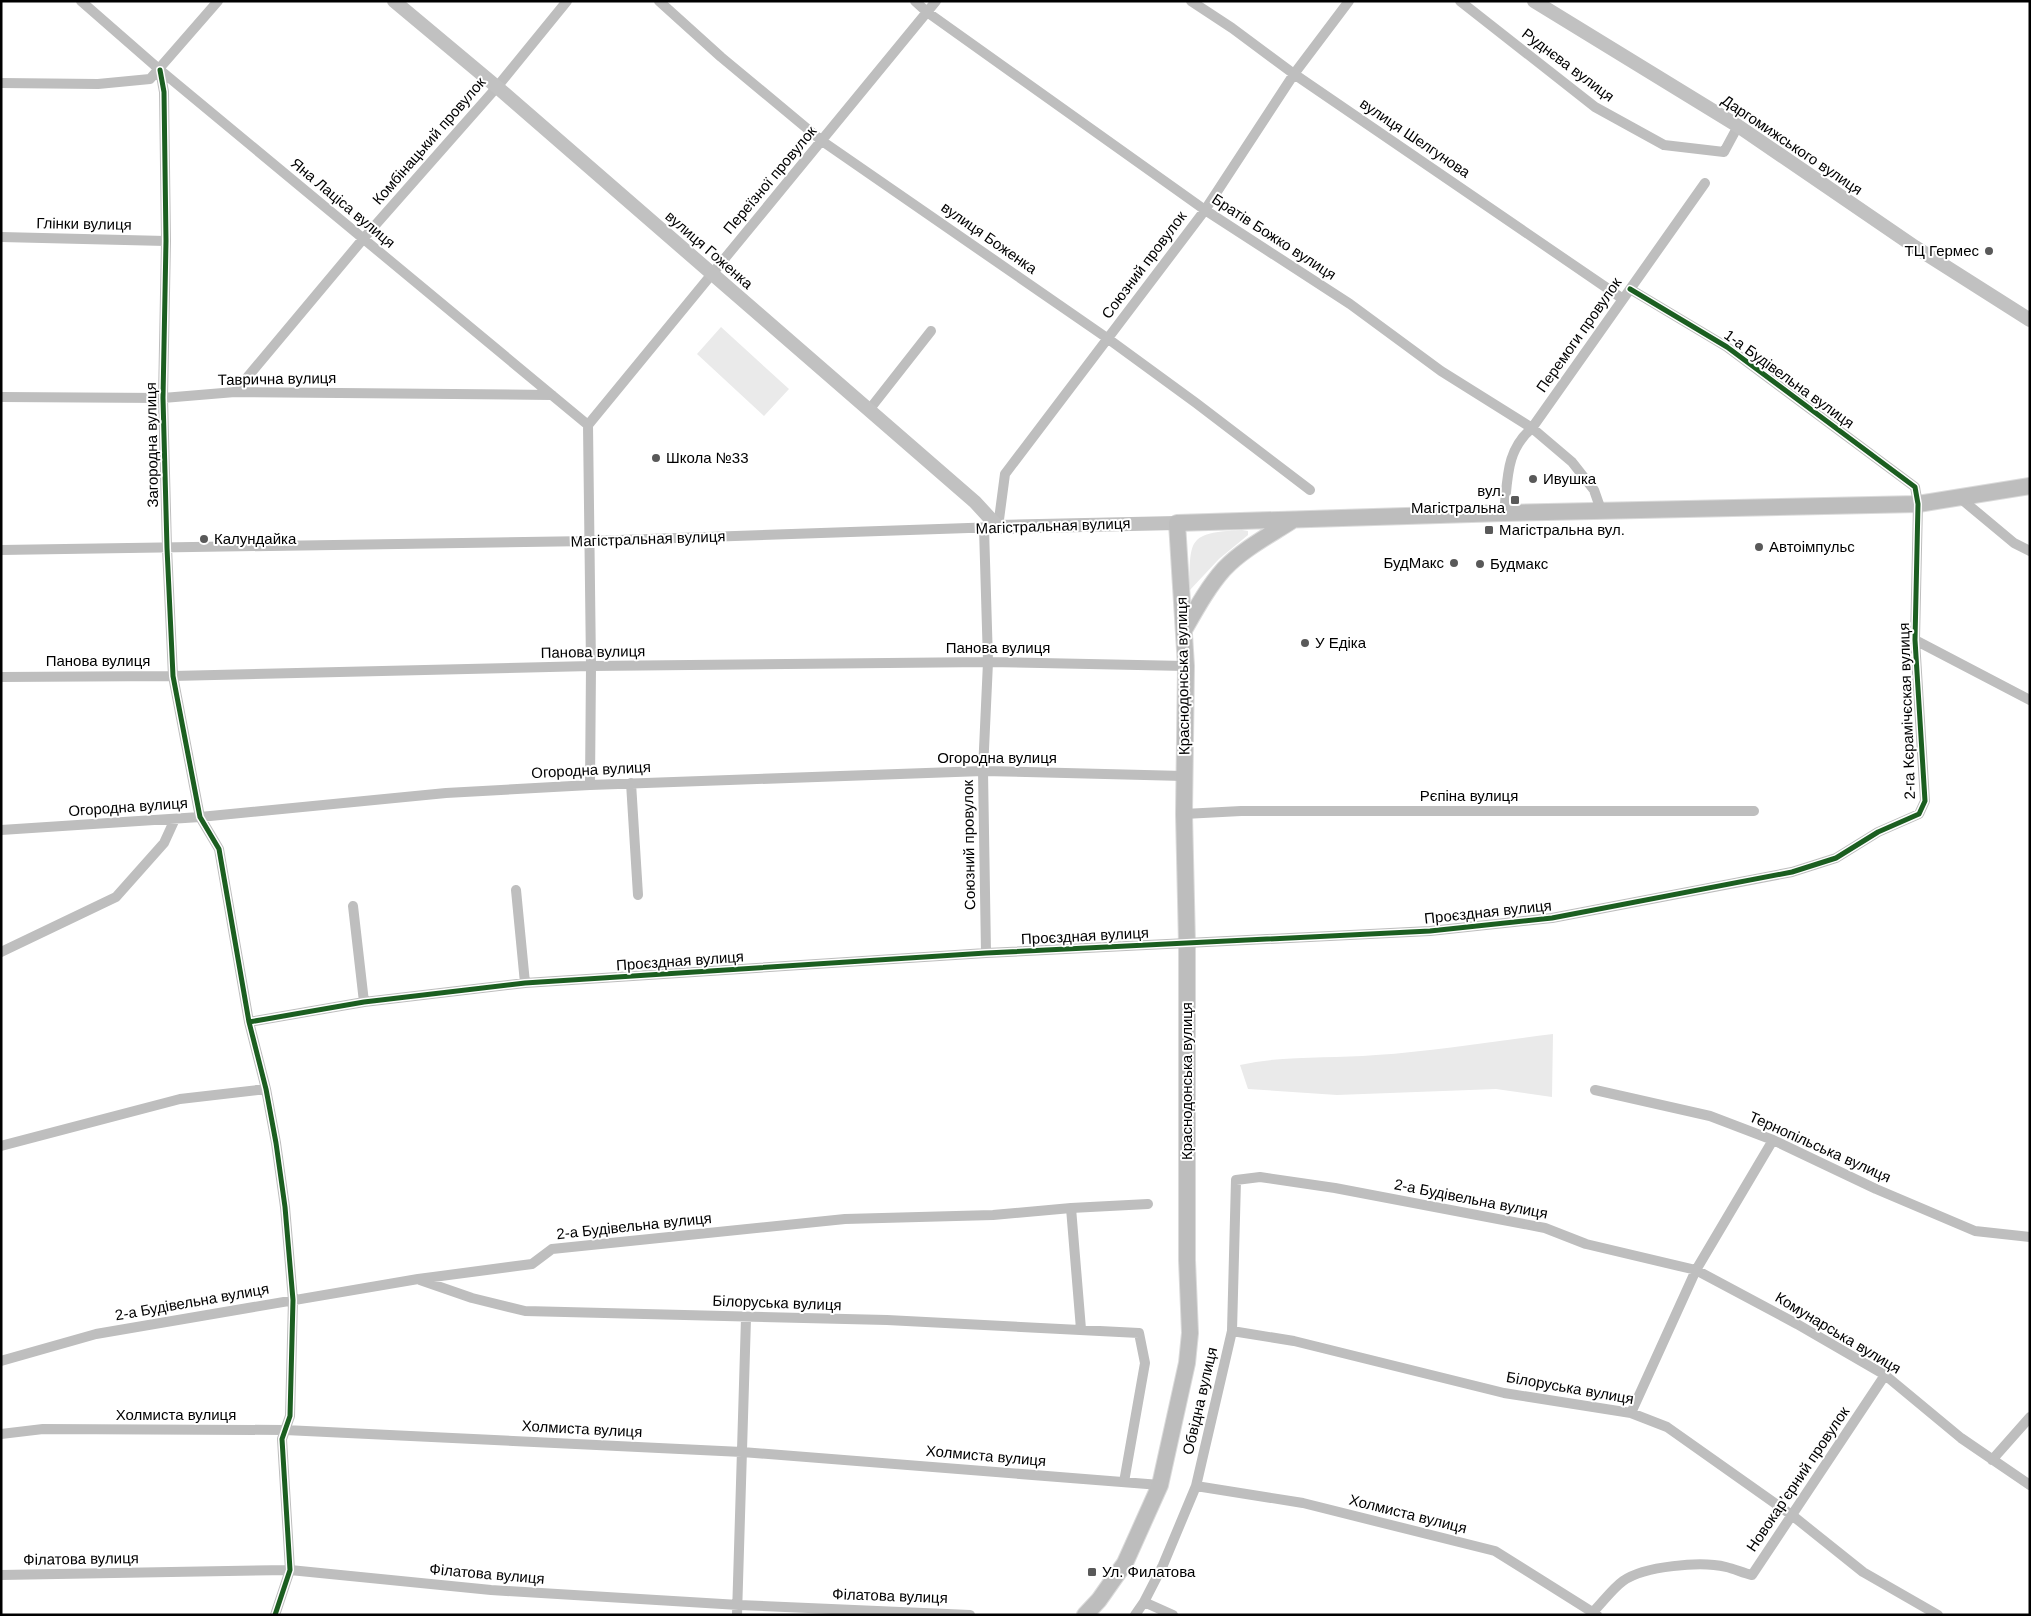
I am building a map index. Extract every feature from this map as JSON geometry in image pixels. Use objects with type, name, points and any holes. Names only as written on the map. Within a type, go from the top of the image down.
[{"type":"main road","points":[[1504,513],[1918,504],[2030,486]]},
{"type":"main road","name":"Магістральная вулиця","points":[[1177,523],[1504,513]]},
{"type":"main road","points":[[1183,630],[1201,599],[1225,569],[1254,544],[1295,519]]},
{"type":"main road","name":"Краснодонська вулиця","points":[[1085,1615],[1099,1600],[1125,1564],[1160,1485],[1187,1363],[1190,1333],[1187,1260],[1187,944],[1184,814],[1186,666],[1177,523]]},
{"type":"street","name":"Яна Лаціса вулиця","points":[[81,1],[160,70],[588,425]]},
{"type":"street","points":[[1,83],[98,84],[150,79],[160,70],[218,1]]},
{"type":"street","name":"вулиця Гоженка","points":[[394,1],[497,87],[975,502],[991,528]]},
{"type":"street","name":"Комбінацький провулок","points":[[235,392],[363,239],[497,87],[567,1]]},
{"type":"street","name":"вулиця Боженка","points":[[658,1],[728,63],[822,141],[1107,338],[1310,490]]},
{"type":"street","name":"Братів Божко вулиця","points":[[915,1],[1205,210],[1350,304],[1441,371],[1532,428],[1572,462],[1594,490],[1601,510]]},
{"type":"street","name":"Переїзної провулок","points":[[588,425],[936,1]]},
{"type":"street","name":"вулиця Шелгунова","points":[[1191,1],[1232,28],[1294,74],[1624,298]]},
{"type":"street","name":"Союзний провулок","points":[[986,953],[983,771],[991,528],[1005,474],[1205,210],[1294,74],[1349,1]]},
{"type":"street","name":"Руднєва вулиця","points":[[1460,1],[1595,107],[1664,145],[1724,152],[1738,126]]},
{"type":"street","name":"Даргомижського вулиця","points":[[1534,1],[1738,126],[1914,246],[2030,320]]},
{"type":"street","name":"Загородна вулиця","points":[[160,70],[164,92],[166,241],[163,398],[167,548],[174,676],[200,817],[219,850],[249,1022],[266,1089],[276,1143],[285,1207],[293,1300],[290,1416],[282,1439],[290,1570]]},
{"type":"street","name":"Перемоги провулок","points":[[1504,513],[1510,458],[1520,438],[1532,428],[1706,183]]},
{"type":"street","name":"Глінки вулиця","points":[[1,237],[166,241]]},
{"type":"street","name":"1-а Будівельна вулиця","points":[[1630,289],[1735,353],[1915,487],[1918,504]]},
{"type":"street","points":[[869,410],[931,331]]},
{"type":"street","name":"Таврична вулиця","points":[[1,397],[163,398],[235,392],[552,395]]},
{"type":"street","points":[[588,425],[590,785]]},
{"type":"street","points":[[1960,498],[2014,543],[2030,551]]},
{"type":"street","name":"2-га Кєрамічєская вулиця","points":[[1908,819],[1918,814],[1925,801],[1914,640],[1918,504]]},
{"type":"street","name":"Магістральная вулиця","points":[[1,550],[590,542],[1177,523]]},
{"type":"street","points":[[1914,640],[2030,700]]},
{"type":"street","name":"Панова вулиця","points":[[1,677],[174,676],[590,666],[988,662],[1186,666]]},
{"type":"street","name":"Огородна вулиця","points":[[1,830],[200,817],[446,793],[631,783],[983,771],[1184,776]]},
{"type":"street","points":[[631,783],[638,895]]},
{"type":"street","name":"Рєпіна вулиця","points":[[1184,814],[1240,811],[1754,810]]},
{"type":"street","points":[[1,952],[116,897],[164,843],[175,819]]},
{"type":"street","name":"Проєздная вулиця","points":[[249,1022],[364,1002],[524,983],[986,953],[1430,931],[1552,918],[1792,872],[1836,858],[1878,832],[1908,819]]},
{"type":"street","points":[[516,890],[524,983]]},
{"type":"street","points":[[353,906],[364,1002]]},
{"type":"street","points":[[1,1146],[180,1099],[266,1089]]},
{"type":"street","name":"Тернопільська вулиця","points":[[1595,1090],[1710,1116],[1773,1140],[1876,1189],[1976,1231],[2030,1237]]},
{"type":"street","points":[[1631,1413],[1696,1270],[1773,1140]]},
{"type":"street","name":"2-а Будівельна вулиця","points":[[1236,1180],[1260,1177],[1335,1188],[1535,1226],[1586,1244],[1696,1270]]},
{"type":"street","name":"Обвідна вулиця","points":[[1135,1615],[1144,1602],[1163,1565],[1196,1486],[1232,1331],[1236,1180]]},
{"type":"street","name":"2-а Будівельна вулиця","points":[[1,1361],[96,1334],[418,1279],[532,1264],[552,1249],[846,1219],[993,1215],[1148,1204]]},
{"type":"street","points":[[1071,1208],[1081,1329]]},
{"type":"street","name":"Комунарська вулиця","points":[[1696,1270],[1797,1324],[1885,1376],[1961,1438],[2030,1485]]},
{"type":"street","name":"Білоруська вулиця","points":[[418,1279],[472,1298],[525,1312],[653,1313],[746,1318],[887,1320],[1139,1333],[1145,1363],[1124,1482]]},
{"type":"street","points":[[738,1610],[746,1318]]},
{"type":"street","name":"Білоруська вулиця","points":[[1232,1331],[1294,1341],[1504,1393],[1631,1413],[1667,1427],[1793,1516],[1863,1572],[1938,1615]]},
{"type":"street","name":"Новокар’єрний провулок","points":[[1595,1613],[1623,1581],[1638,1574],[1668,1567],[1688,1565],[1724,1566],[1752,1575],[1885,1376]]},
{"type":"street","points":[[1992,1460],[2030,1417]]},
{"type":"street","name":"Холмиста вулиця","points":[[1,1434],[43,1429],[285,1430],[742,1452],[1160,1485]]},
{"type":"street","name":"Холмиста вулиця","points":[[1196,1486],[1303,1503],[1495,1551],[1595,1613]]},
{"type":"street","points":[[275,1615],[290,1570]]},
{"type":"street","name":"Філатова вулиця","points":[[1,1575],[290,1570],[491,1590],[738,1610],[970,1615]]},
{"type":"street","points":[[1144,1602],[1173,1615]]},
{"type":"shaded area","points":[[721,327],[789,389],[764,416],[697,354]]},
{"type":"shaded area","points":[[1248,531],[1248,535],[1219,559],[1189,591],[1190,560],[1195,542],[1210,533]]},
{"type":"shaded area","points":[[1553,1034],[1552,1097],[1496,1089],[1337,1095],[1248,1089],[1240,1065],[1290,1058],[1398,1053]]},
{"type":"cycle path","points":[[160,70],[164,92],[166,241],[163,398],[173,676],[200,817],[219,849],[249,1022],[266,1089],[285,1207],[293,1300],[290,1416],[282,1439],[290,1570],[275,1615]]},
{"type":"cycle path","points":[[249,1022],[364,1002],[525,983],[986,953],[1430,931],[1552,918],[1792,872],[1836,858],[1878,832],[1919,814],[1925,801],[1915,640],[1918,504],[1915,487],[1727,347],[1630,289]]},
{"type":"place","name":"ТЦ Гермес","points":[[1989,251]]},
{"type":"place","name":"Школа №33","points":[[656,458]]},
{"type":"place","name":"Ивушка","points":[[1533,479]]},
{"type":"place","name":"вул. Магістральна","points":[[1515,500]]},
{"type":"place","name":"Магістральна вул.","points":[[1489,530]]},
{"type":"place","name":"Калундайка","points":[[204,539]]},
{"type":"place","name":"Автоімпульс","points":[[1759,547]]},
{"type":"place","name":"БудМакс","points":[[1454,563]]},
{"type":"place","name":"Будмакс","points":[[1480,564]]},
{"type":"place","name":"У Едіка","points":[[1305,643]]},
{"type":"place","name":"Ул. Филатова","points":[[1092,1572]]}]
